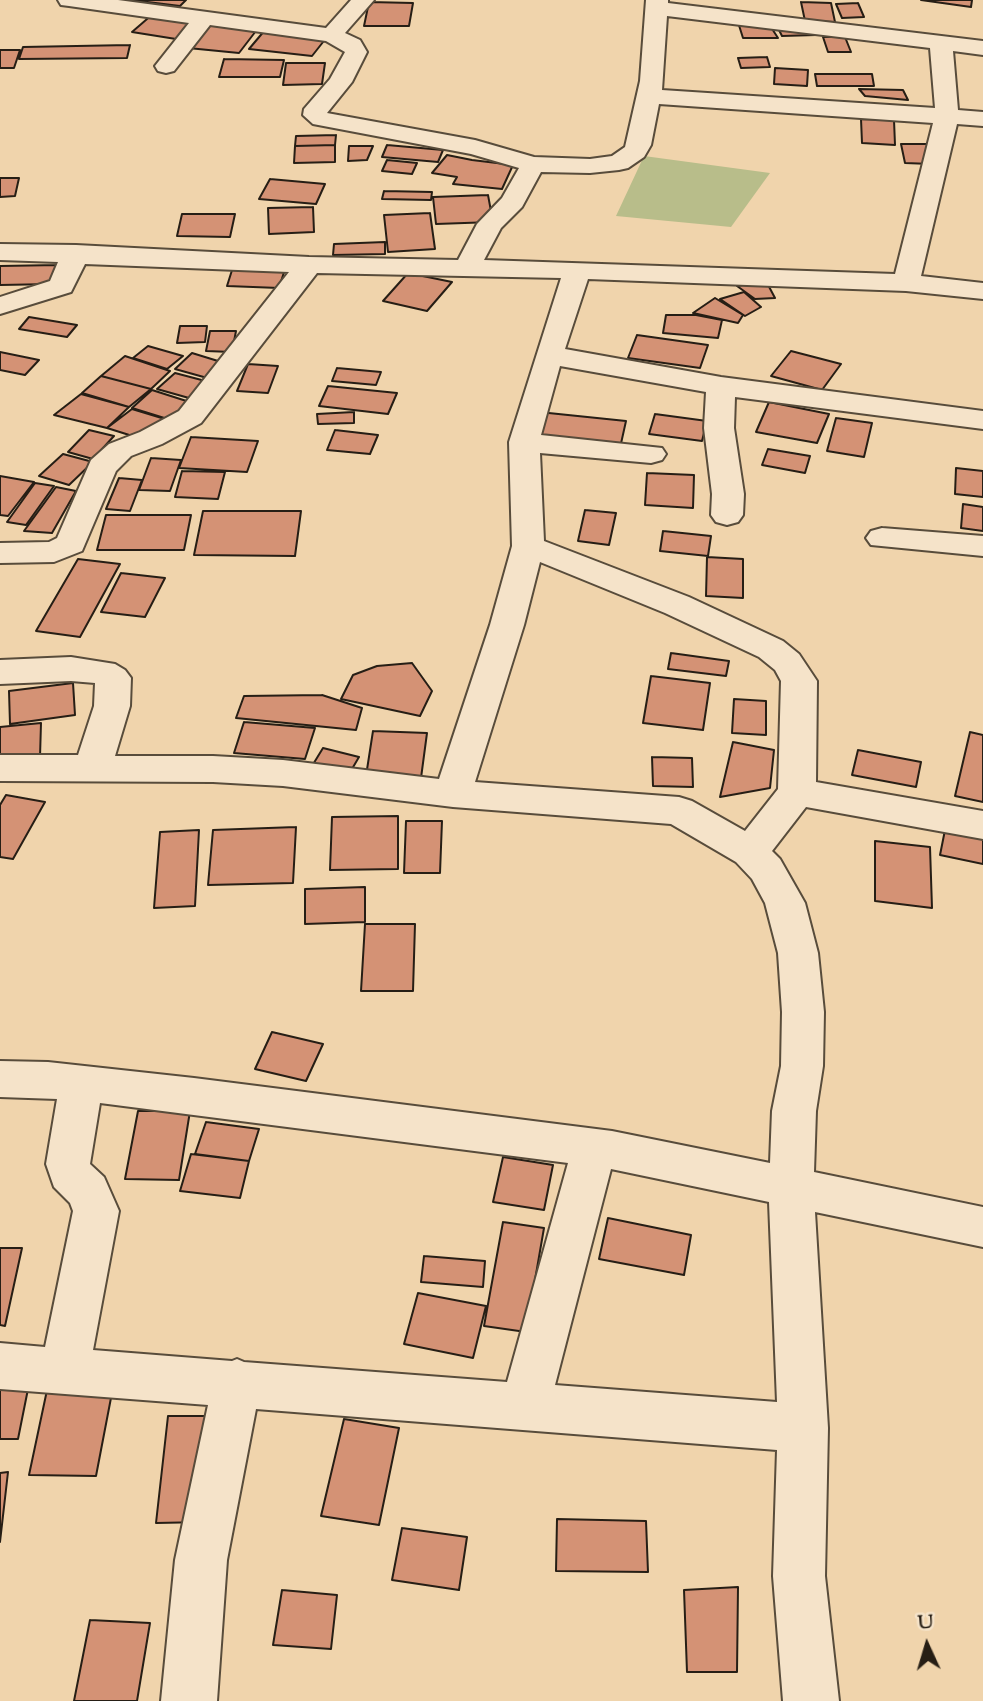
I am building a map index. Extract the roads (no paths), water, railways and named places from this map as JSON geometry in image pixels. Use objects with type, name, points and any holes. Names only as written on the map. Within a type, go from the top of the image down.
[{"type":"street","points":[[69,0],[331,35],[352,45],[356,52],[340,82],[316,109],[314,113],[317,117],[475,147],[533,163],[606,166],[627,158],[639,145],[652,81],[657,4],[983,48]]},
{"type":"street","points":[[331,35],[363,0]]},
{"type":"street","points":[[166,66],[205,17]]},
{"type":"street","points":[[906,283],[947,116],[941,43]]},
{"type":"street","points":[[649,96],[983,119]]},
{"type":"street","points":[[467,268],[490,224],[513,202],[533,163]]},
{"type":"street","points":[[0,252],[76,253],[309,265],[577,270],[906,283],[983,292]]},
{"type":"street","points":[[0,306],[61,286],[76,253]]},
{"type":"street","points":[[0,553],[54,552],[71,544],[102,467],[120,450],[151,439],[190,417],[309,265]]},
{"type":"street","points":[[453,794],[507,625],[528,546],[524,442],[548,355],[577,270]]},
{"type":"street","points":[[548,355],[720,386],[983,420]]},
{"type":"street","points":[[720,386],[719,428],[729,494],[727,515]]},
{"type":"street","points":[[524,442],[651,454]]},
{"type":"street","points":[[882,538],[983,545]]},
{"type":"street","points":[[528,546],[677,605],[771,649],[787,662],[799,681],[797,792],[750,852]]},
{"type":"street","points":[[0,672],[71,669],[103,672],[113,678],[113,706],[96,758],[100,768]]},
{"type":"street","points":[[0,768],[214,769],[284,773],[453,794],[679,811],[750,852],[766,869],[785,903],[798,953],[803,1012],[802,1066],[794,1111],[791,1186],[803,1428],[799,1576],[811,1701]]},
{"type":"street","points":[[797,792],[983,825]]},
{"type":"street","points":[[0,1079],[81,1084],[594,1148],[983,1227]]},
{"type":"street","points":[[65,1370],[96,1211],[88,1191],[70,1173],[68,1164],[81,1084]]},
{"type":"street","points":[[525,1406],[594,1148]]},
{"type":"street","points":[[0,1366],[237,1382],[803,1428]]},
{"type":"street","points":[[189,1701],[201,1560],[237,1382]]}]
